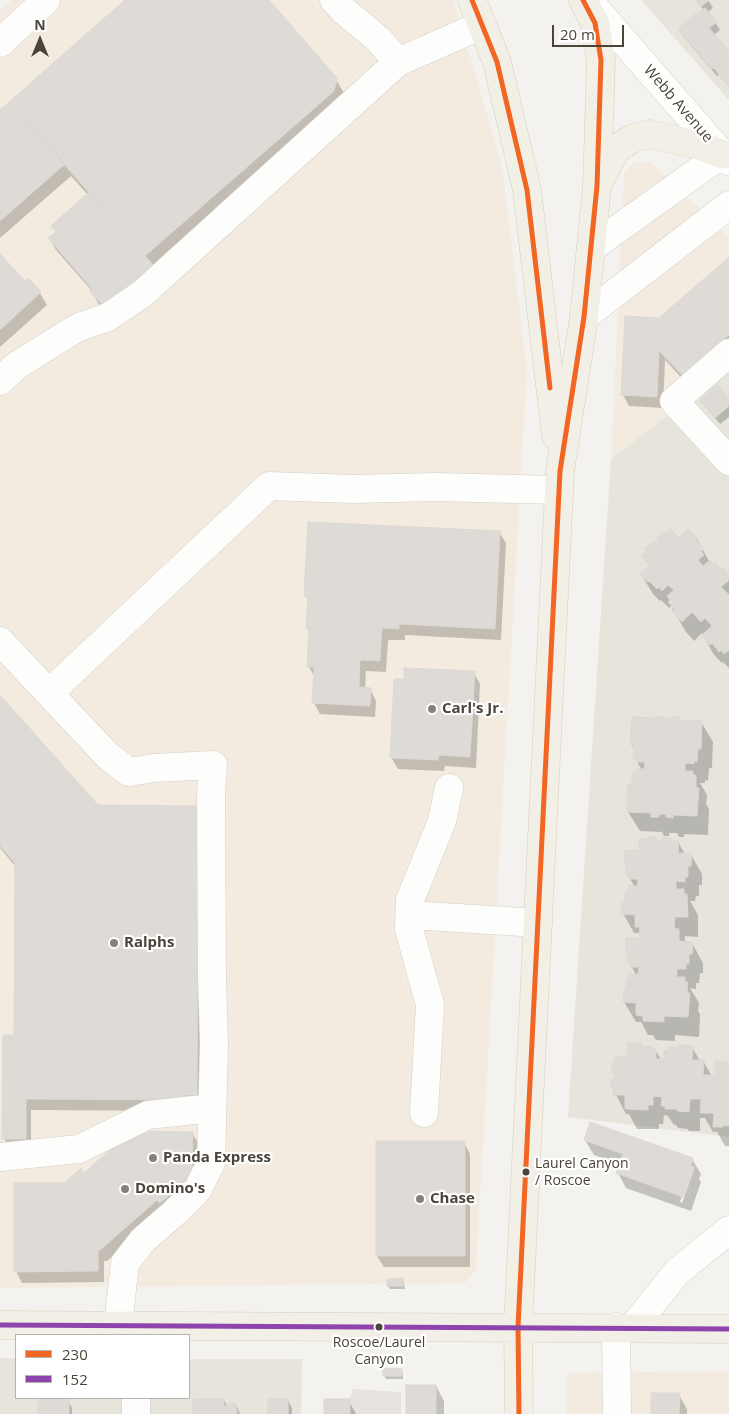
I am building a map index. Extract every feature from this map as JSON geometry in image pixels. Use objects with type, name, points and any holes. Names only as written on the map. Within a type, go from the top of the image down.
[{"type":"main road","points":[[472,0],[496,62],[527,190],[560,481]]},
{"type":"main road","points":[[519,1414],[518,1327],[560,481],[584,317],[596,186],[601,60],[595,23],[583,0]]},
{"type":"main road","points":[[596,186],[616,149],[633,138],[650,134],[697,145],[725,158]]},
{"type":"main road","points":[[0,1325],[130,1328],[625,1327],[729,1329]]},
{"type":"street","points":[[0,42],[46,0]]},
{"type":"street","points":[[334,0],[343,10],[378,39],[398,62]]},
{"type":"street","name":"Webb Avenue","points":[[588,0],[725,158]]},
{"type":"street","points":[[0,381],[16,366],[79,327],[108,317],[142,294],[398,62],[482,25]]},
{"type":"street","points":[[590,248],[725,158]]},
{"type":"street","points":[[584,317],[729,205]]},
{"type":"street","points":[[729,353],[674,401],[729,460]]},
{"type":"street","points":[[49,693],[269,486],[353,489],[560,481]]},
{"type":"street","points":[[0,641],[108,756],[129,772],[154,768],[213,765],[211,795],[214,1044],[211,1163],[198,1189],[143,1240],[125,1263],[130,1328]]},
{"type":"street","points":[[424,1113],[430,1005],[409,929],[410,900],[442,821],[449,788]]},
{"type":"street","points":[[410,915],[538,923]]},
{"type":"street","points":[[0,1157],[79,1149],[148,1115],[212,1108]]},
{"type":"street","points":[[617,1414],[625,1327],[677,1272],[729,1230]]},
{"type":"street","points":[[136,1399],[136,1414]]},
{"type":"shaded area","points":[[12,0],[454,0],[502,167],[527,370],[476,1269],[465,1283],[0,1288],[0,11]]},
{"type":"shaded area","points":[[641,0],[729,0],[729,100]]},
{"type":"shaded area","points":[[634,162],[650,162],[729,237],[729,367],[611,459],[624,172]]},
{"type":"shaded area","points":[[729,367],[729,1137],[568,1117],[611,459]]},
{"type":"shaded area","points":[[0,1358],[15,1358],[15,1399],[190,1399],[190,1359],[302,1359],[301,1414],[0,1414]]},
{"type":"shaded area","points":[[729,1371],[729,1414],[567,1414],[567,1373]]},
{"type":"shaded area","points":[[353,1389],[401,1392],[401,1414],[350,1414],[350,1399]]},
{"type":"building","points":[[125,0],[269,0],[336,77],[337,82],[333,92],[145,256],[9,102]]},
{"type":"building","points":[[696,0],[709,0],[702,6]]},
{"type":"building","points":[[705,8],[717,22],[709,28],[729,51],[729,87],[678,29]]},
{"type":"building","points":[[9,102],[65,164],[0,221],[0,110]]},
{"type":"building","points":[[89,192],[154,266],[105,308],[90,291],[92,289],[48,238],[56,232],[51,226]]},
{"type":"building","points":[[0,254],[25,281],[28,278],[41,292],[0,330]]},
{"type":"building","points":[[729,257],[729,335],[683,376],[659,351],[657,397],[621,395],[625,316],[659,318]]},
{"type":"building","points":[[717,384],[729,398],[729,406],[715,418],[700,400]]},
{"type":"building","points":[[308,522],[500,531],[495,629],[399,624],[399,629],[382,628],[380,661],[360,660],[359,687],[371,688],[370,706],[312,703],[314,667],[307,667],[309,628],[306,628],[308,596],[304,596]]},
{"type":"building","points":[[671,529],[679,538],[689,529],[698,538],[696,540],[704,549],[701,551],[704,555],[698,560],[703,566],[710,560],[713,564],[715,562],[722,570],[724,568],[729,574],[729,580],[721,587],[729,595],[729,650],[724,654],[721,650],[719,652],[712,643],[710,645],[702,635],[712,626],[705,618],[701,622],[692,612],[682,622],[673,612],[675,610],[668,602],[670,600],[667,596],[674,590],[668,585],[662,591],[659,587],[657,589],[640,574],[650,565],[642,556],[646,551],[644,549],[652,542],[653,544],[658,540],[657,538],[664,532],[665,534]]},
{"type":"building","points":[[404,668],[475,671],[470,757],[439,755],[438,760],[390,758],[394,679],[404,679]]},
{"type":"building","points":[[0,695],[98,805],[197,806],[197,1095],[185,1095],[185,1100],[26,1099],[26,1139],[2,1139],[3,1035],[14,1035],[15,863],[0,846]]},
{"type":"building","points":[[656,716],[663,716],[663,719],[679,717],[679,720],[702,721],[701,749],[698,749],[697,762],[694,761],[694,764],[685,763],[685,771],[693,771],[693,775],[696,775],[696,787],[699,788],[697,816],[674,815],[673,818],[666,817],[666,814],[659,814],[659,817],[651,817],[651,813],[627,812],[628,784],[632,784],[632,772],[635,772],[636,769],[644,769],[645,762],[636,762],[636,758],[633,758],[634,745],[630,745],[632,717],[656,718]]},
{"type":"building","points":[[648,836],[656,837],[656,840],[662,840],[662,837],[671,838],[671,841],[679,841],[678,853],[692,853],[691,866],[688,866],[688,877],[685,877],[685,882],[676,881],[676,889],[684,889],[684,894],[687,894],[688,917],[675,917],[674,928],[679,929],[679,941],[693,942],[692,954],[689,954],[689,964],[686,964],[686,969],[677,969],[677,977],[685,977],[685,982],[688,982],[687,993],[690,993],[688,1017],[664,1016],[664,1022],[643,1021],[643,1016],[636,1015],[636,1003],[623,1002],[626,979],[629,979],[629,974],[638,974],[639,967],[630,967],[630,962],[627,961],[626,938],[639,939],[640,927],[635,927],[635,915],[621,914],[622,902],[625,902],[625,891],[628,891],[629,885],[637,886],[638,879],[629,879],[629,875],[626,875],[626,863],[624,863],[625,850],[639,851],[639,839],[647,839]]},
{"type":"building","points":[[628,1043],[641,1043],[641,1046],[652,1047],[651,1049],[656,1050],[656,1059],[664,1059],[664,1050],[668,1051],[669,1047],[680,1048],[680,1045],[693,1046],[692,1060],[704,1060],[703,1075],[715,1075],[715,1061],[727,1062],[727,1065],[729,1065],[729,1126],[713,1127],[714,1113],[700,1113],[701,1099],[690,1099],[689,1112],[665,1109],[665,1106],[661,1106],[662,1097],[653,1096],[653,1105],[648,1105],[648,1110],[625,1109],[625,1095],[613,1095],[614,1087],[610,1087],[611,1079],[614,1079],[612,1063],[615,1063],[615,1056],[627,1057]]},
{"type":"building","points":[[590,1122],[693,1158],[691,1166],[694,1167],[683,1197],[616,1173],[623,1154],[584,1140]]},
{"type":"building","points":[[132,1131],[193,1132],[192,1165],[195,1173],[160,1203],[157,1200],[98,1250],[98,1271],[14,1272],[14,1183],[64,1183],[81,1168],[84,1173]]},
{"type":"building","name":"Chase","points":[[376,1141],[465,1141],[465,1256],[376,1256]]},
{"type":"building","points":[[403,1278],[403,1286],[387,1286],[387,1279]]},
{"type":"building","points":[[383,1368],[402,1369],[402,1376],[383,1376]]},
{"type":"building","points":[[406,1385],[436,1385],[436,1414],[406,1414]]},
{"type":"building","points":[[651,1393],[680,1393],[679,1414],[651,1414]]},
{"type":"building","points":[[38,1399],[69,1399],[69,1414],[38,1414]]},
{"type":"building","points":[[193,1399],[224,1399],[224,1406],[229,1406],[229,1403],[236,1403],[237,1414],[193,1414]]},
{"type":"building","points":[[268,1399],[288,1399],[288,1414],[268,1414]]},
{"type":"building","points":[[324,1399],[350,1399],[350,1414],[324,1414]]},
{"type":"transit line","name":"230","points":[[472,0],[497,62],[527,190],[550,388]]},
{"type":"transit line","name":"230","points":[[519,1414],[518,1327],[560,471],[584,317],[597,186],[601,60],[595,23],[583,0]]},
{"type":"transit line","name":"152","points":[[0,1325],[729,1329]]},
{"type":"place","name":"Carl's Jr.","points":[[432,709]]},
{"type":"place","name":"Ralphs","points":[[114,943]]},
{"type":"place","name":"Panda Express","points":[[153,1158]]},
{"type":"place","name":"Laurel Canyon / Roscoe","points":[[526,1172]]},
{"type":"place","name":"Domino's","points":[[125,1189]]},
{"type":"place","name":"Chase","points":[[420,1199]]},
{"type":"place","name":"Roscoe/Laurel Canyon","points":[[379,1327]]}]
